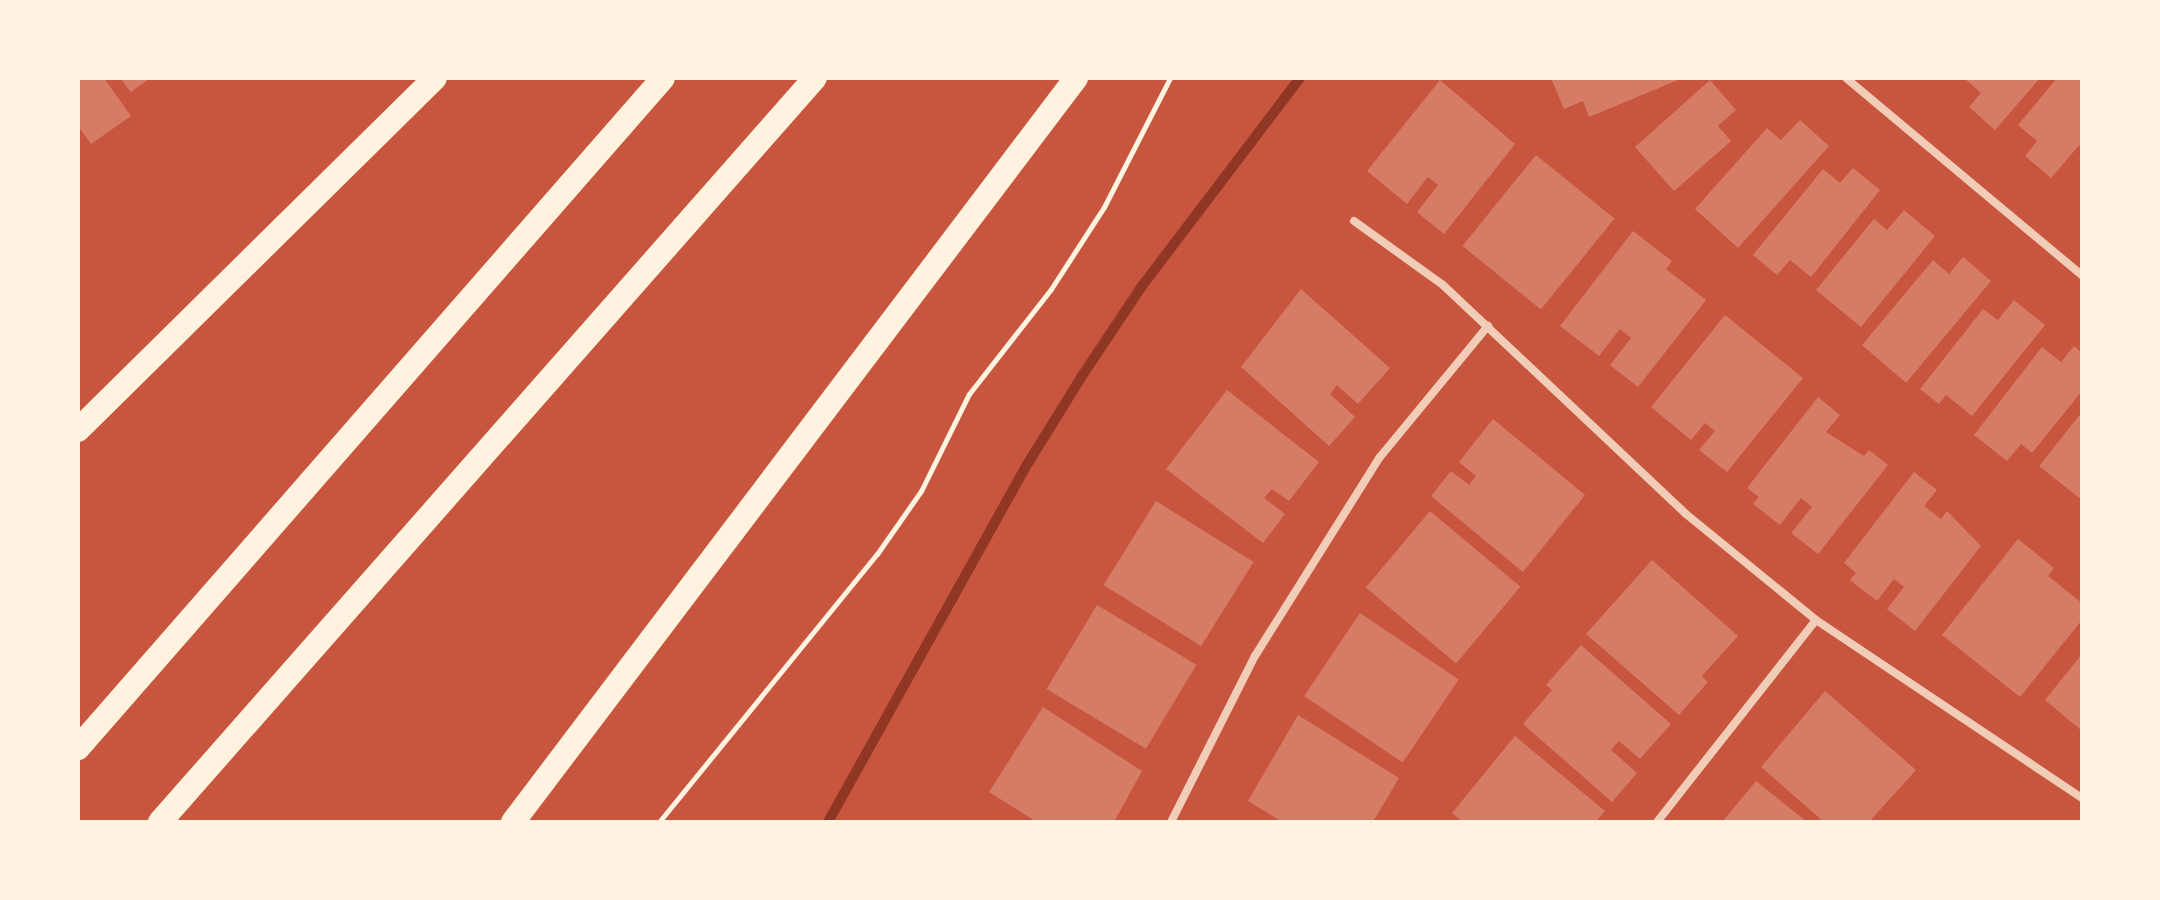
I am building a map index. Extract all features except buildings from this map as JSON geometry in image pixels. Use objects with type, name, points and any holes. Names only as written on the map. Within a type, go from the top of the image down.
[{"type":"highway","points":[[78,430],[435,78]]},
{"type":"highway","points":[[78,748],[663,78]]},
{"type":"highway","points":[[160,822],[815,78]]},
{"type":"highway","points":[[513,822],[1076,78]]},
{"type":"street","points":[[1846,78],[2082,275]]},
{"type":"street","points":[[1354,221],[1443,285],[1686,514],[1816,620],[2082,798]]},
{"type":"street","points":[[1171,822],[1255,656],[1380,457],[1488,326]]},
{"type":"street","points":[[1657,822],[1816,620]]},
{"type":"path","points":[[659,822],[877,554],[921,491],[976,384],[1051,289],[1104,207],[1170,78]]},
{"type":"waterway","points":[[828,822],[1025,468],[1082,376],[1142,286],[1300,78]]}]
